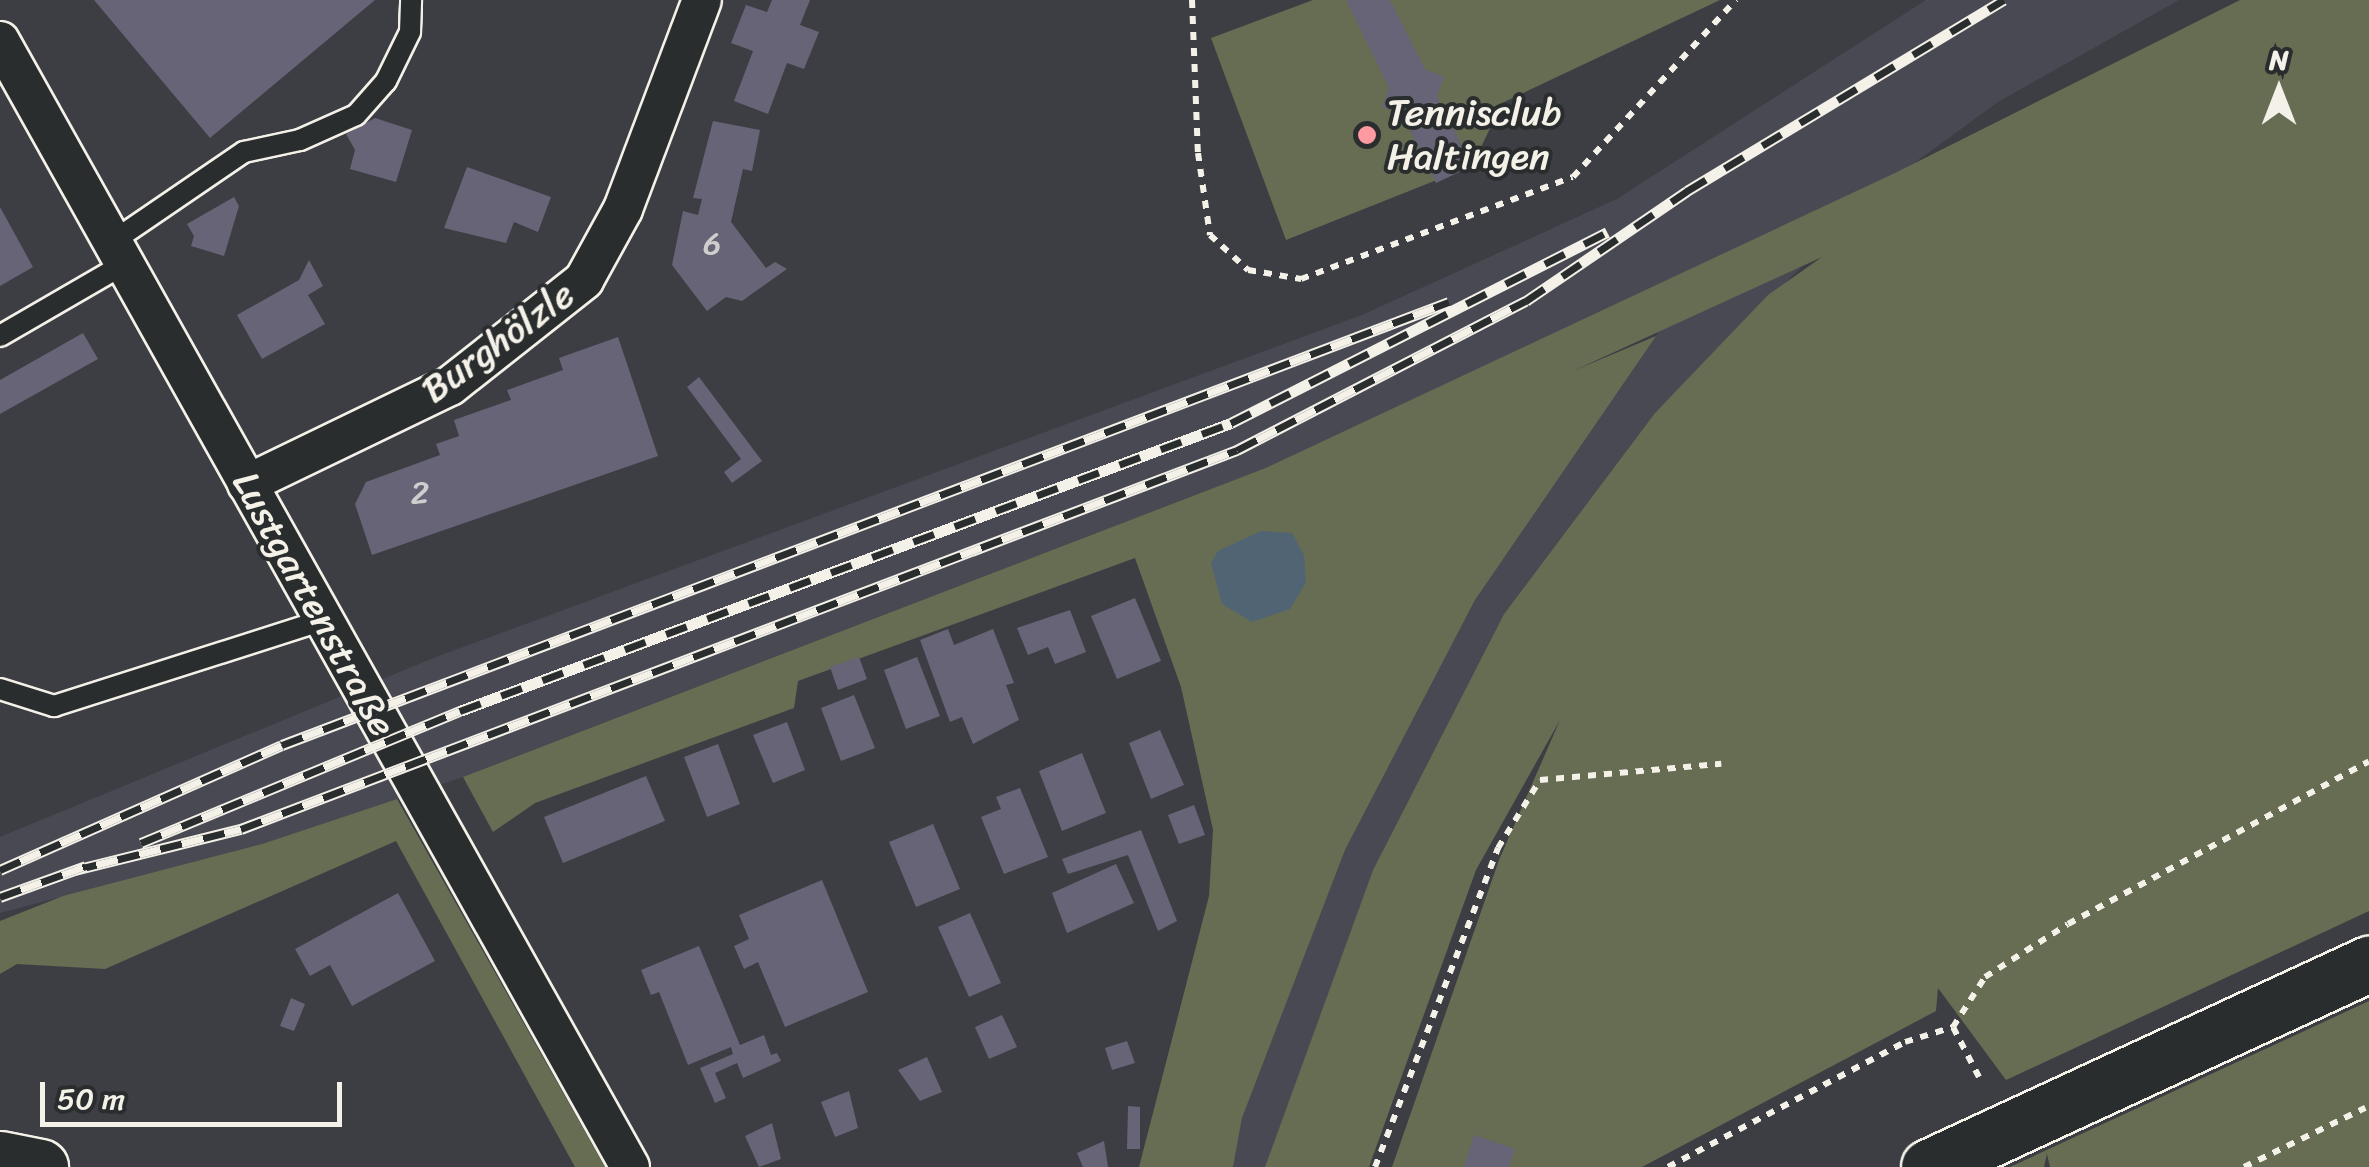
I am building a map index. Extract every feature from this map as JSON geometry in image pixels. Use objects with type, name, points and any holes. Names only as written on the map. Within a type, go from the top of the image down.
[{"type":"main road","points":[[1929,1167],[2369,964]]},
{"type":"main road","points":[[0,1159],[40,1167]]},
{"type":"street","name":"Burghölzle","points":[[247,484],[450,386],[584,280],[623,209],[702,0]]},
{"type":"street","name":"Lustgartenstraße","points":[[0,40],[630,1167]]},
{"type":"lane","points":[[0,336],[118,253],[244,152],[300,140],[356,115],[386,81],[410,32],[411,0]]},
{"type":"lane","points":[[0,689],[54,706],[323,620]]},
{"type":"path","points":[[1192,0],[1198,153],[1210,235],[1248,270],[1301,279],[1574,176],[1736,0]]},
{"type":"path","points":[[1668,1167],[1905,1042],[1953,1026],[1984,977],[2369,761]]},
{"type":"path","points":[[1376,1167],[1498,848],[1540,780],[1721,764]]},
{"type":"path","points":[[1953,1026],[1979,1077]]},
{"type":"path","points":[[2244,1167],[2364,1108]]},
{"type":"shaded area","points":[[1926,0],[2179,0],[1998,102],[1884,185],[1655,413],[1504,614],[1373,870],[1265,1167],[1233,1167],[1242,1118],[1345,850],[1475,600],[1616,387],[1687,296],[1268,467],[463,777],[262,844],[0,913],[0,837],[436,657],[1362,315],[1617,199]]},
{"type":"green space","name":"Tennisclub Haltingen","points":[[1313,0],[1720,0],[1502,103],[1472,166],[1286,240],[1211,38]]},
{"type":"green space","points":[[2240,0],[2369,0],[2369,911],[2006,1080],[1938,988],[1936,1011],[1642,1167],[1392,1167],[1499,860],[1560,720],[1476,870],[1369,1167],[1265,1167],[1373,870],[1504,614],[1655,413],[1768,295],[1822,257],[1573,371],[1656,336],[1475,600],[1345,850],[1242,1118],[1233,1167],[1139,1167],[1209,896],[1213,830],[1181,687],[1135,558],[798,681],[794,708],[535,803],[493,832],[463,777],[1268,467],[1895,173]]},
{"type":"green space","points":[[397,799],[605,1167],[575,1167],[396,841],[105,969],[17,964],[0,974],[0,921],[63,896],[262,844]]},
{"type":"green space","points":[[2369,1001],[2369,1167],[2050,1167],[2047,1154],[2044,1167],[2010,1167]]},
{"type":"water","points":[[1261,531],[1292,533],[1304,555],[1306,582],[1290,609],[1252,622],[1222,604],[1211,563],[1218,551]]},
{"type":"building","points":[[94,0],[375,0],[210,138]]},
{"type":"building","points":[[772,0],[810,0],[800,25],[819,32],[804,69],[787,63],[768,114],[734,101],[753,51],[731,43],[746,5],[767,12]]},
{"type":"building","points":[[1346,0],[1390,0],[1425,69],[1444,77],[1437,96],[1472,166],[1436,183],[1402,114],[1382,107],[1389,88]]},
{"type":"building","points":[[375,118],[412,130],[396,182],[350,169],[355,150],[346,134]]},
{"type":"building","points":[[713,121],[760,130],[752,171],[743,169],[731,222],[766,268],[775,262],[787,269],[742,301],[726,297],[707,311],[672,265],[683,211],[698,215],[702,199],[693,198]]},
{"type":"building","points":[[467,167],[551,197],[538,232],[514,222],[506,243],[444,228]]},
{"type":"building","points":[[234,197],[239,206],[224,256],[191,246],[194,236],[187,224]]},
{"type":"building","points":[[0,207],[33,267],[0,286]]},
{"type":"building","points":[[309,260],[323,286],[308,295],[325,324],[262,359],[237,315],[299,280]]},
{"type":"building","points":[[83,333],[98,359],[0,414],[0,380]]},
{"type":"building","points":[[618,337],[658,456],[372,555],[355,504],[366,482],[440,455],[436,444],[459,436],[454,420],[511,400],[507,390],[563,370],[559,358]]},
{"type":"building","points":[[699,377],[762,461],[732,483],[724,472],[741,459],[687,387]]},
{"type":"building","points":[[1135,598],[1161,661],[1117,679],[1091,616]]},
{"type":"building","points":[[1070,610],[1086,652],[1055,664],[1048,647],[1028,655],[1017,628]]},
{"type":"building","points":[[948,629],[954,645],[993,629],[1014,683],[1006,685],[1019,720],[973,744],[962,717],[950,722],[920,640]]},
{"type":"building","points":[[859,657],[867,679],[838,690],[830,667]]},
{"type":"building","points":[[917,657],[940,716],[906,729],[884,670]]},
{"type":"building","points":[[854,695],[875,748],[841,761],[821,708]]},
{"type":"building","points":[[787,722],[805,770],[773,783],[753,735]]},
{"type":"building","points":[[1160,730],[1184,785],[1151,799],[1129,743]]},
{"type":"building","points":[[718,744],[740,804],[707,817],[684,757]]},
{"type":"building","points":[[1082,753],[1106,813],[1062,831],[1039,771]]},
{"type":"building","points":[[646,776],[665,821],[563,863],[544,817]]},
{"type":"building","points":[[1020,788],[1048,857],[1004,874],[981,817],[1001,809],[996,797]]},
{"type":"building","points":[[1194,805],[1205,835],[1179,844],[1168,815]]},
{"type":"building","points":[[933,824],[960,889],[916,907],[889,842]]},
{"type":"building","points":[[1141,830],[1177,921],[1158,931],[1128,855],[1068,874],[1062,859]]},
{"type":"building","points":[[1116,864],[1134,903],[1067,933],[1052,893]]},
{"type":"building","points":[[822,880],[868,992],[785,1027],[758,962],[744,969],[734,946],[749,939],[739,915]]},
{"type":"building","points":[[398,893],[435,961],[352,1006],[330,965],[310,976],[295,949]]},
{"type":"building","points":[[970,913],[1001,983],[969,997],[938,927]]},
{"type":"building","points":[[699,946],[740,1045],[764,1035],[771,1055],[777,1053],[781,1061],[743,1078],[737,1063],[715,1073],[726,1098],[715,1103],[700,1068],[733,1054],[731,1047],[688,1065],[659,992],[651,995],[641,970]]},
{"type":"building","points":[[291,998],[305,1004],[294,1031],[280,1026]]},
{"type":"building","points":[[1002,1015],[1017,1047],[989,1059],[975,1027]]},
{"type":"building","points":[[1127,1041],[1135,1063],[1112,1070],[1105,1048]]},
{"type":"building","points":[[927,1057],[942,1092],[920,1101],[898,1070]]},
{"type":"building","points":[[849,1091],[858,1128],[835,1137],[821,1102]]},
{"type":"building","points":[[1128,1106],[1140,1107],[1140,1149],[1127,1149]]},
{"type":"building","points":[[772,1123],[781,1159],[759,1167],[745,1136]]},
{"type":"building","points":[[1474,1135],[1515,1149],[1509,1167],[1464,1167]]},
{"type":"building","points":[[1104,1141],[1108,1167],[1083,1167],[1077,1153]]},
{"type":"railway","points":[[75,870],[241,829],[1237,450],[1526,301],[1687,191],[2004,0]]},
{"type":"railway","points":[[141,843],[460,711],[1231,423],[1607,232]]},
{"type":"railway","points":[[0,870],[282,745],[1449,302]]},
{"type":"railway","points":[[0,897],[86,866]]},
{"type":"place","name":"Tennisclub Haltingen","points":[[1367,135]]}]
